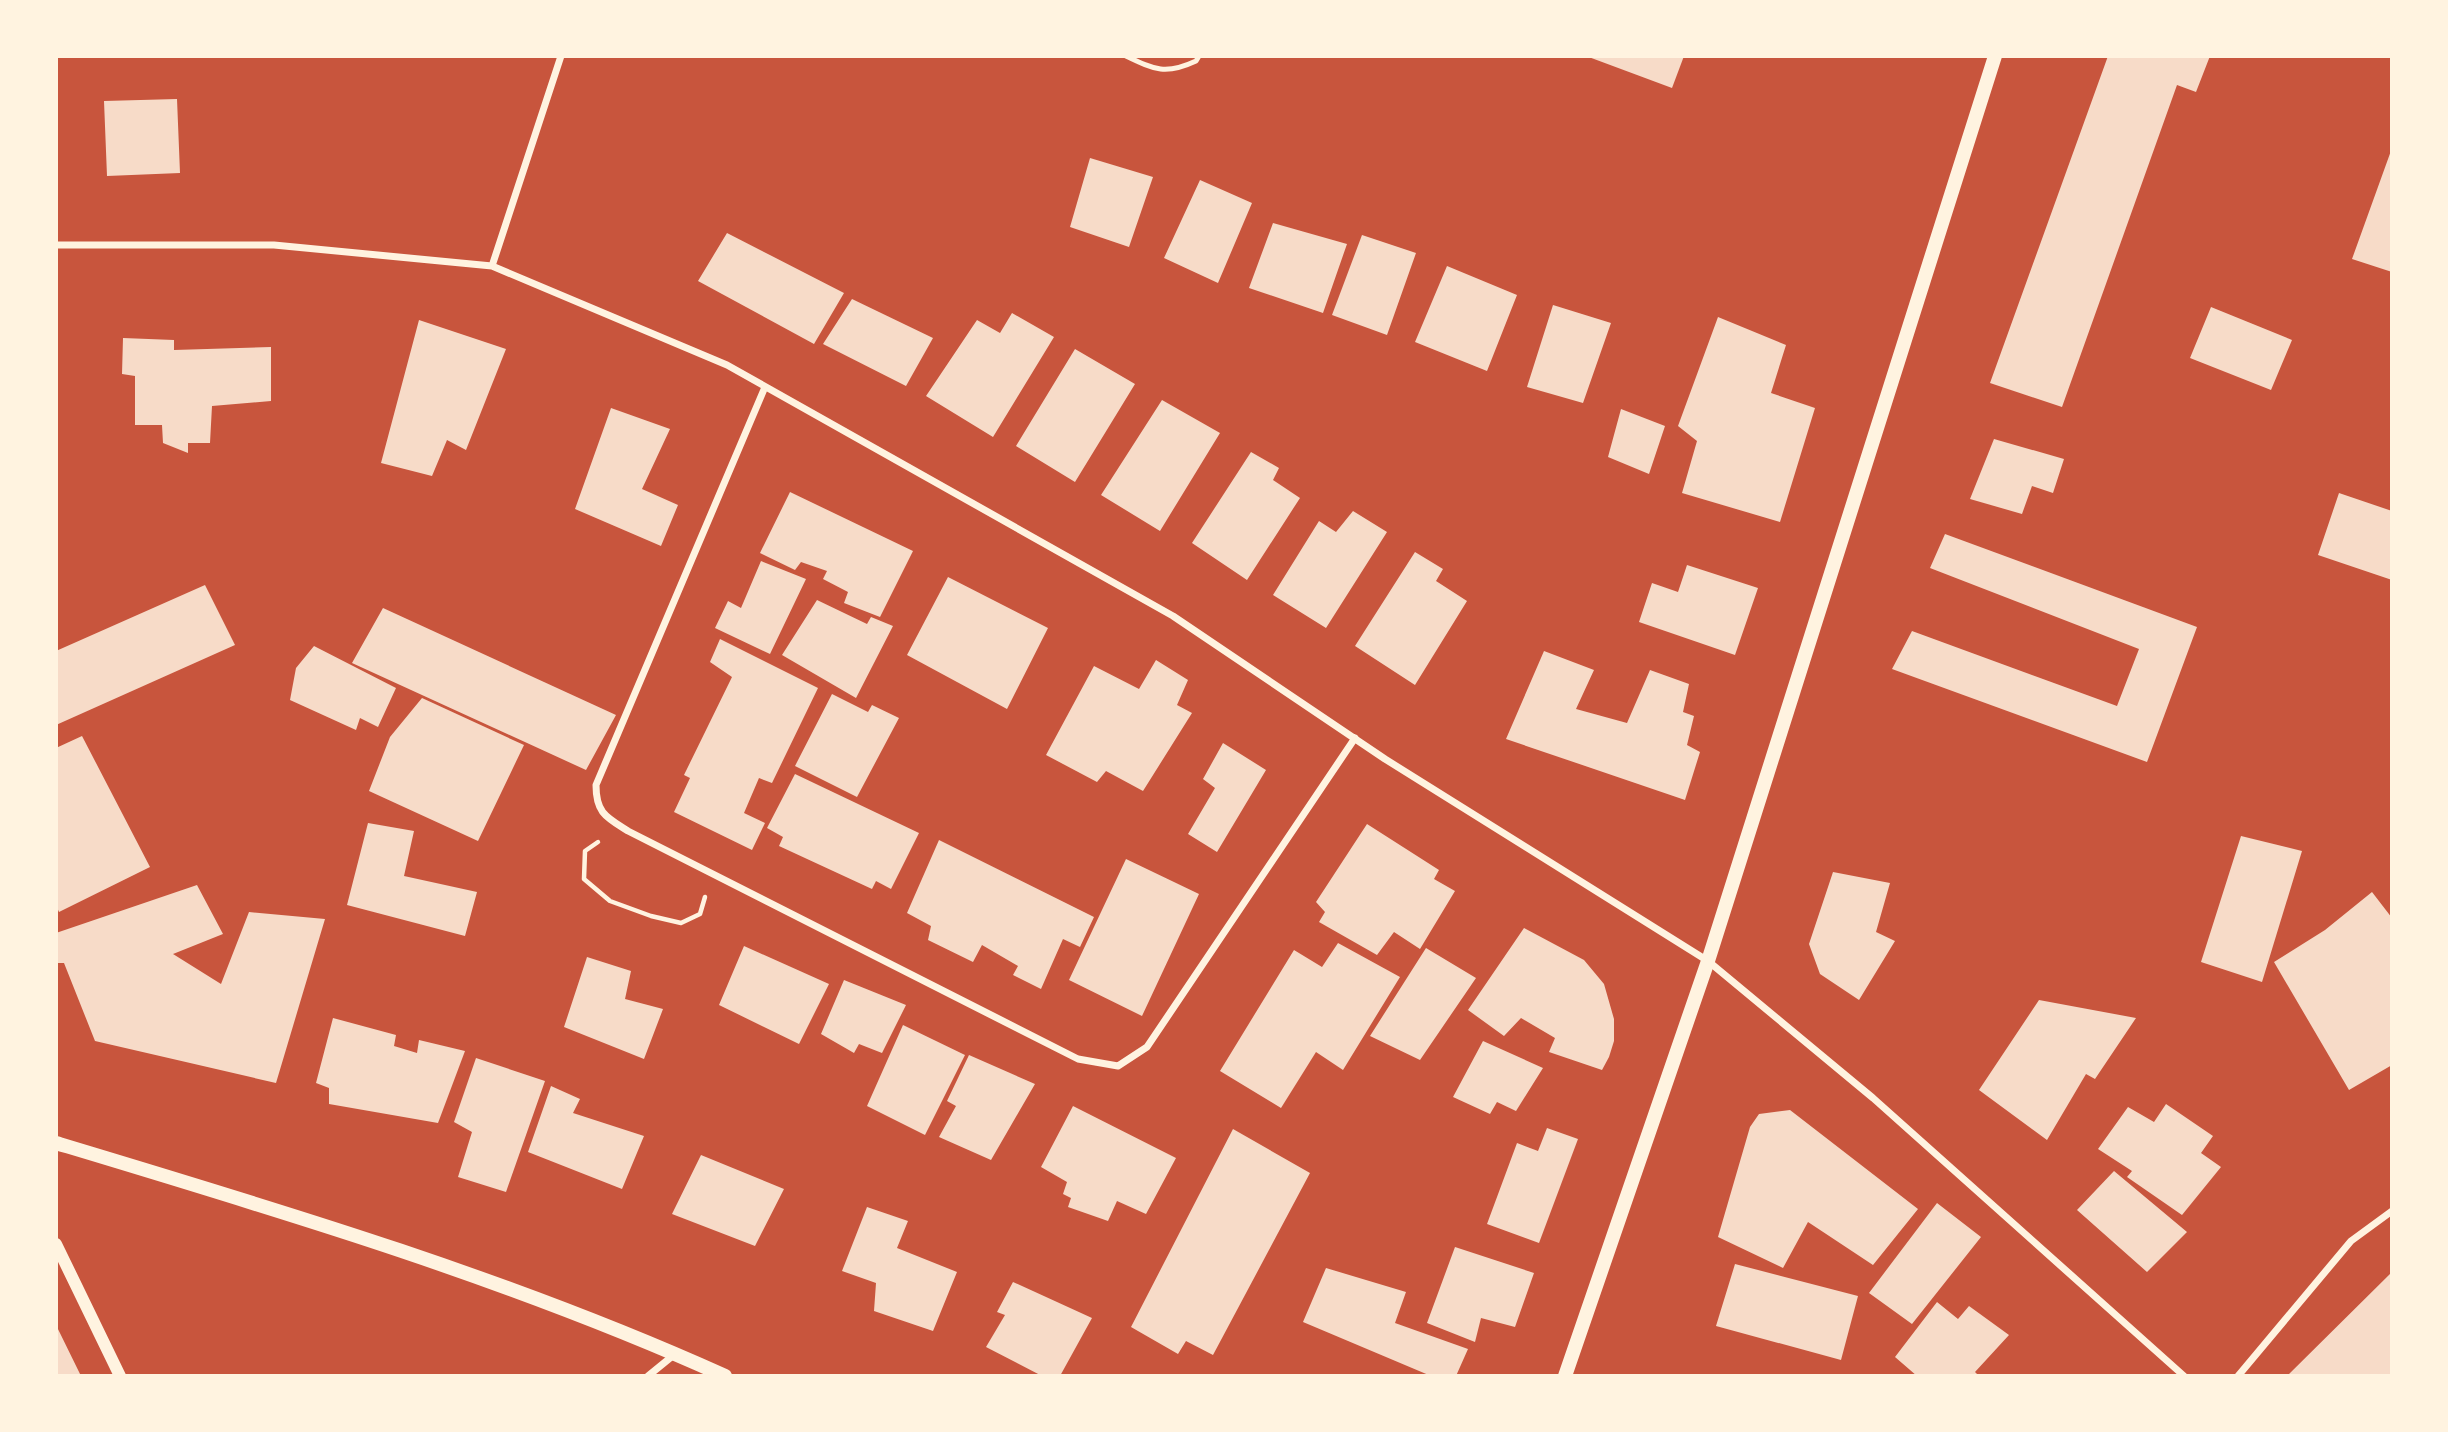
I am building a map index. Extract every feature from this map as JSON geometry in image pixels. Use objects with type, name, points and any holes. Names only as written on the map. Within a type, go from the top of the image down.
[{"type":"main road","points":[[1565,1376],[1708,961],[1995,56]]},
{"type":"main road","points":[[56,1143],[253,1203],[511,1288],[725,1376]]},
{"type":"street","points":[[492,266],[561,56]]},
{"type":"street","points":[[56,246],[274,246],[492,266],[727,365],[1173,616],[1385,759],[1708,961],[1873,1098],[2184,1376]]},
{"type":"street","points":[[765,387],[596,785],[596,799],[602,814],[628,831],[1078,1059],[1118,1066],[1147,1047],[1355,738]]},
{"type":"street","points":[[2238,1376],[2351,1241],[2392,1211]]},
{"type":"street","points":[[56,1244],[120,1376]]},
{"type":"street","points":[[648,1376],[676,1354]]},
{"type":"lane","points":[[1126,56],[1156,70],[1179,69],[1196,61],[1199,56]]},
{"type":"path","points":[[628,831],[604,838],[585,851],[584,879],[610,901],[651,916],[681,923],[700,914],[708,888],[690,862]]},
{"type":"building","points":[[1586,56],[1684,56],[1672,88]]},
{"type":"building","points":[[2108,56],[2210,56],[2196,92],[2177,85],[2062,407],[1990,383]]},
{"type":"building","points":[[177,99],[180,173],[107,176],[104,101]]},
{"type":"building","points":[[2392,148],[2392,272],[2352,259]]},
{"type":"building","points":[[1090,158],[1153,177],[1129,247],[1070,227]]},
{"type":"building","points":[[1200,180],[1252,203],[1218,283],[1164,258]]},
{"type":"building","points":[[1273,223],[1347,244],[1323,313],[1249,288]]},
{"type":"building","points":[[727,233],[844,293],[814,344],[698,281]]},
{"type":"building","points":[[1362,235],[1416,253],[1387,335],[1332,315]]},
{"type":"building","points":[[1447,266],[1517,295],[1487,371],[1415,342]]},
{"type":"building","points":[[852,299],[933,338],[906,386],[823,344]]},
{"type":"building","points":[[1553,305],[1611,323],[1583,403],[1527,387]]},
{"type":"building","points":[[2211,307],[2292,340],[2271,390],[2190,358]]},
{"type":"building","points":[[1012,313],[1054,337],[993,437],[926,396],[977,320],[1000,333]]},
{"type":"building","points":[[1718,317],[1786,345],[1771,393],[1815,408],[1780,522],[1682,493],[1697,441],[1678,426]]},
{"type":"building","points":[[419,320],[506,349],[466,450],[447,440],[432,476],[381,463]]},
{"type":"building","points":[[123,338],[174,340],[174,350],[271,347],[271,401],[212,406],[210,443],[188,443],[188,453],[163,443],[162,425],[135,425],[135,376],[122,374]]},
{"type":"building","points":[[1075,349],[1135,384],[1075,482],[1016,446]]},
{"type":"building","points":[[1162,400],[1220,433],[1160,531],[1101,495]]},
{"type":"building","points":[[611,408],[670,429],[642,489],[678,505],[661,546],[575,509]]},
{"type":"building","points":[[1621,409],[1665,426],[1649,474],[1608,457]]},
{"type":"building","points":[[1994,439],[2064,459],[2053,493],[2032,486],[2022,514],[1970,499]]},
{"type":"building","points":[[1251,452],[1279,468],[1273,480],[1300,498],[1247,580],[1192,543]]},
{"type":"building","points":[[790,492],[913,551],[880,617],[844,603],[848,592],[823,579],[827,571],[801,562],[795,570],[760,553]]},
{"type":"building","points":[[2339,493],[2392,511],[2392,580],[2318,555]]},
{"type":"building","points":[[1353,511],[1387,532],[1326,628],[1273,595],[1319,521],[1336,532]]},
{"type":"building","points":[[1945,534],[2197,627],[2147,762],[1892,669],[1912,631],[2117,706],[2139,649],[1930,568]]},
{"type":"building","points":[[1415,552],[1443,569],[1436,581],[1467,601],[1415,685],[1355,646]]},
{"type":"building","points":[[761,561],[806,579],[770,654],[715,628],[728,601],[741,608]]},
{"type":"building","points":[[1687,565],[1758,588],[1735,655],[1639,622],[1652,583],[1678,592]]},
{"type":"building","points":[[948,577],[1048,628],[1007,709],[907,655]]},
{"type":"building","points":[[205,585],[235,645],[56,725],[56,651]]},
{"type":"building","points":[[817,600],[867,624],[871,617],[893,626],[856,698],[782,655]]},
{"type":"building","points":[[383,608],[616,715],[586,770],[352,663]]},
{"type":"building","points":[[720,639],[818,688],[772,783],[759,778],[744,813],[765,823],[752,850],[674,812],[690,778],[684,775],[732,677],[710,662]]},
{"type":"building","points":[[314,646],[396,688],[378,727],[360,718],[356,730],[290,700],[296,668]]},
{"type":"building","points":[[1544,651],[1594,670],[1576,709],[1627,723],[1650,670],[1689,684],[1683,712],[1694,716],[1687,745],[1700,752],[1685,800],[1506,739]]},
{"type":"building","points":[[1156,660],[1188,680],[1177,705],[1192,713],[1143,791],[1106,771],[1097,782],[1046,755],[1094,666],[1139,689]]},
{"type":"building","points":[[832,694],[868,712],[872,705],[899,718],[857,797],[795,766]]},
{"type":"building","points":[[422,698],[524,745],[478,841],[369,791],[390,737]]},
{"type":"building","points":[[82,736],[150,867],[59,912],[56,905],[56,748]]},
{"type":"building","points":[[1223,743],[1266,770],[1217,852],[1188,834],[1215,788],[1203,779]]},
{"type":"building","points":[[795,774],[919,833],[891,889],[876,881],[872,889],[779,846],[783,837],[767,828]]},
{"type":"building","points":[[368,823],[414,831],[404,876],[477,892],[465,936],[347,905]]},
{"type":"building","points":[[1367,824],[1439,870],[1434,879],[1455,891],[1420,949],[1394,932],[1377,955],[1319,922],[1325,912],[1316,902]]},
{"type":"building","points":[[2241,836],[2302,851],[2262,982],[2201,962]]},
{"type":"building","points":[[939,840],[1094,917],[1080,947],[1063,939],[1041,989],[1013,975],[1018,966],[982,945],[973,962],[928,940],[931,926],[907,913]]},
{"type":"building","points":[[1126,859],[1199,894],[1142,1016],[1069,980]]},
{"type":"building","points":[[1833,872],[1890,883],[1876,932],[1895,941],[1859,1000],[1820,974],[1809,944]]},
{"type":"building","points":[[197,885],[223,934],[173,954],[221,984],[249,912],[325,919],[276,1083],[95,1041],[64,963],[56,963],[56,933]]},
{"type":"building","points":[[2372,892],[2392,918],[2392,1065],[2349,1090],[2274,962],[2325,930]]},
{"type":"building","points":[[1524,928],[1584,960],[1604,984],[1614,1019],[1614,1041],[1602,1070],[1549,1052],[1555,1038],[1521,1018],[1504,1036],[1468,1010]]},
{"type":"building","points":[[1338,943],[1400,977],[1343,1070],[1316,1052],[1281,1108],[1220,1071],[1294,950],[1322,967]]},
{"type":"building","points":[[744,946],[829,984],[799,1044],[719,1005]]},
{"type":"building","points":[[1426,948],[1476,978],[1420,1060],[1370,1036]]},
{"type":"building","points":[[587,957],[631,971],[625,999],[663,1009],[644,1059],[564,1027]]},
{"type":"building","points":[[844,980],[906,1005],[882,1053],[859,1044],[854,1053],[821,1034]]},
{"type":"building","points":[[2039,1000],[2136,1018],[2095,1079],[2086,1074],[2047,1140],[1979,1090]]},
{"type":"building","points":[[333,1018],[396,1035],[394,1046],[417,1053],[419,1040],[465,1051],[438,1123],[329,1104],[329,1088],[316,1083]]},
{"type":"building","points":[[903,1025],[965,1055],[925,1135],[867,1106]]},
{"type":"building","points":[[1483,1041],[1543,1068],[1516,1111],[1497,1102],[1490,1114],[1453,1097]]},
{"type":"building","points":[[969,1055],[1035,1084],[991,1160],[939,1137],[956,1106],[947,1101]]},
{"type":"building","points":[[476,1058],[545,1081],[506,1192],[458,1177],[472,1132],[454,1122]]},
{"type":"building","points":[[551,1086],[580,1099],[573,1113],[644,1136],[622,1189],[528,1152]]},
{"type":"building","points":[[2166,1104],[2213,1136],[2201,1153],[2221,1167],[2182,1215],[2127,1177],[2132,1171],[2098,1149],[2128,1107],[2154,1122]]},
{"type":"building","points":[[1073,1106],[1176,1158],[1146,1214],[1117,1201],[1108,1221],[1068,1207],[1071,1198],[1063,1194],[1067,1182],[1041,1167]]},
{"type":"building","points":[[1790,1110],[1918,1209],[1873,1265],[1808,1222],[1783,1268],[1718,1237],[1750,1127],[1759,1114]]},
{"type":"building","points":[[1547,1128],[1578,1139],[1539,1243],[1487,1224],[1517,1143],[1538,1151]]},
{"type":"building","points":[[1233,1129],[1310,1173],[1213,1355],[1186,1341],[1178,1354],[1131,1327]]},
{"type":"building","points":[[701,1155],[784,1189],[755,1246],[672,1214]]},
{"type":"building","points":[[2114,1171],[2187,1232],[2147,1272],[2077,1210]]},
{"type":"building","points":[[1937,1203],[1981,1237],[1912,1324],[1869,1293]]},
{"type":"building","points":[[867,1207],[908,1221],[897,1248],[957,1272],[933,1331],[874,1311],[876,1283],[842,1271]]},
{"type":"building","points":[[1455,1247],[1534,1273],[1515,1327],[1481,1318],[1475,1342],[1427,1323]]},
{"type":"building","points":[[1735,1264],[1858,1296],[1841,1360],[1716,1326]]},
{"type":"building","points":[[1326,1268],[1406,1292],[1395,1323],[1468,1349],[1456,1376],[1431,1376],[1303,1322]]},
{"type":"building","points":[[2392,1272],[2392,1376],[2287,1376]]},
{"type":"building","points":[[1013,1282],[1092,1318],[1060,1376],[1042,1376],[986,1347],[1005,1315],[997,1312]]},
{"type":"building","points":[[1937,1302],[1958,1319],[1969,1306],[2009,1335],[1975,1372],[1979,1376],[1917,1376],[1895,1357]]},
{"type":"building","points":[[56,1325],[81,1376],[56,1376]]}]
